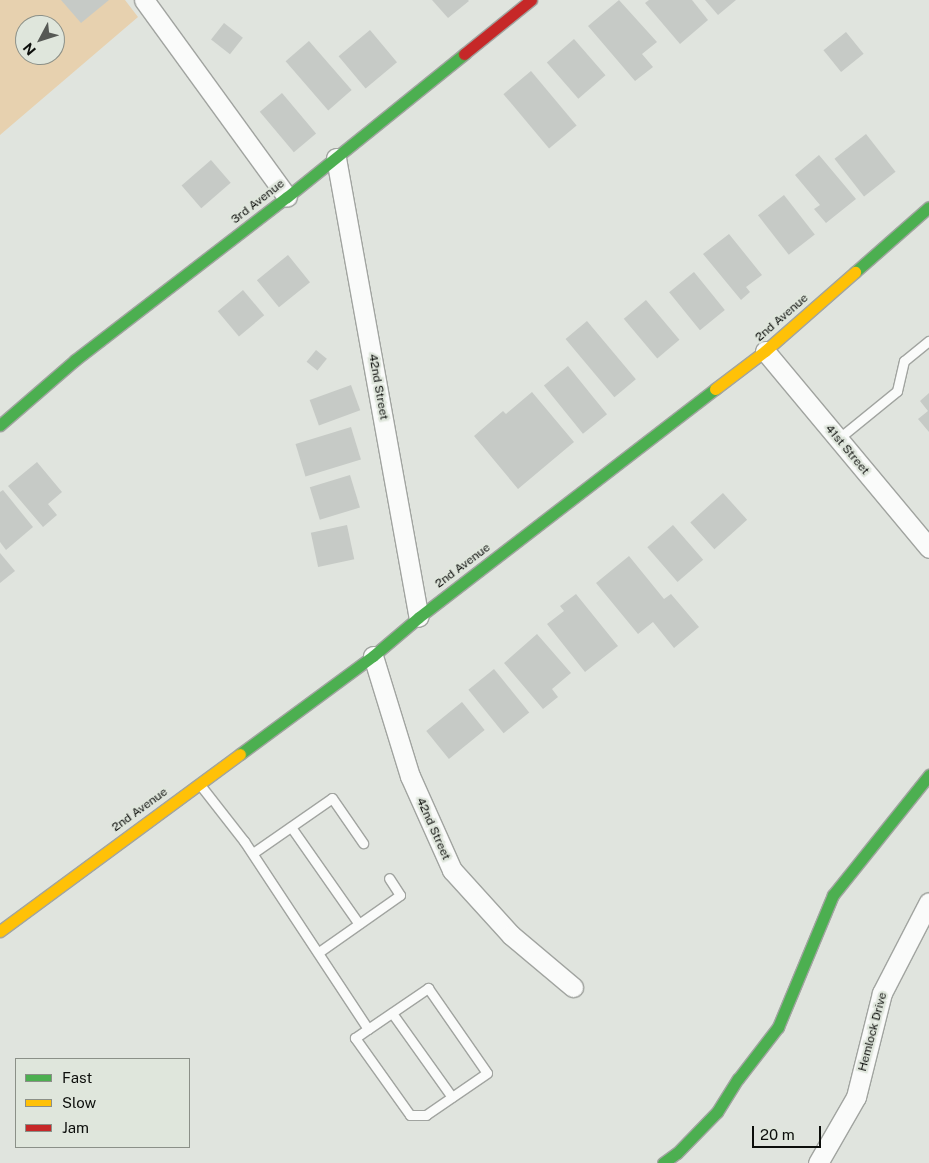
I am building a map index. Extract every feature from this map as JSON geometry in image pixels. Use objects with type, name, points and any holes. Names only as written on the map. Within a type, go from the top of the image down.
[{"type":"main road","name":"3rd Avenue","points":[[0,425],[75,360],[287,197],[532,0]]},
{"type":"main road","name":"2nd Avenue","points":[[0,930],[374,656],[419,617],[766,351],[929,207]]},
{"type":"main road","points":[[663,1163],[677,1153],[717,1112],[738,1079],[778,1027],[833,895],[882,831],[929,775]]},
{"type":"street","points":[[144,0],[287,197]]},
{"type":"street","name":"42nd Street","points":[[336,158],[419,617]]},
{"type":"street","name":"41st Street","points":[[766,351],[929,548]]},
{"type":"street","name":"42nd Street","points":[[374,656],[410,776],[452,870],[511,935],[573,987]]},
{"type":"street","name":"Hemlock Drive","points":[[818,1163],[856,1097],[882,992],[929,902]]},
{"type":"lane","points":[[838,439],[897,390],[904,362],[929,341]]},
{"type":"lane","points":[[200,784],[253,853],[368,1029]]},
{"type":"lane","points":[[253,853],[332,798],[363,843]]},
{"type":"lane","points":[[291,827],[359,924]]},
{"type":"lane","points":[[319,952],[400,896],[389,878]]},
{"type":"lane","points":[[428,988],[487,1073],[426,1115],[410,1115],[355,1038],[368,1029],[428,988]]},
{"type":"lane","points":[[392,1013],[452,1097]]},
{"type":"shaded area","points":[[0,0],[125,0],[138,17],[0,135]]},
{"type":"building","points":[[61,0],[109,0],[81,23]]},
{"type":"building","points":[[432,0],[468,0],[469,1],[448,18]]},
{"type":"building","points":[[619,0],[657,42],[642,54],[653,67],[635,81],[588,26]]},
{"type":"building","points":[[649,0],[692,0],[708,20],[680,44],[645,3]]},
{"type":"building","points":[[705,0],[736,0],[718,15]]},
{"type":"building","points":[[224,23],[243,38],[230,54],[211,40]]},
{"type":"building","points":[[370,30],[397,62],[366,89],[339,56]]},
{"type":"building","points":[[846,32],[864,54],[841,72],[823,50]]},
{"type":"building","points":[[574,39],[605,75],[578,99],[547,63]]},
{"type":"building","points":[[309,41],[352,90],[328,110],[286,61]]},
{"type":"building","points":[[531,71],[577,125],[549,149],[503,94]]},
{"type":"building","points":[[282,93],[316,134],[294,152],[260,112]]},
{"type":"building","points":[[866,134],[896,172],[864,196],[834,159]]},
{"type":"building","points":[[819,155],[856,199],[826,223],[814,209],[820,205],[795,175]]},
{"type":"building","points":[[211,160],[231,183],[201,208],[182,186]]},
{"type":"building","points":[[784,195],[815,234],[789,255],[758,215]]},
{"type":"building","points":[[729,234],[762,275],[746,287],[750,292],[741,300],[703,254]]},
{"type":"building","points":[[288,255],[310,282],[279,307],[257,280]]},
{"type":"building","points":[[694,272],[725,310],[700,330],[669,292]]},
{"type":"building","points":[[243,290],[264,315],[239,336],[218,311]]},
{"type":"building","points":[[646,300],[679,340],[657,358],[624,319]]},
{"type":"building","points":[[587,321],[636,379],[614,397],[566,339]]},
{"type":"building","points":[[316,350],[327,359],[317,370],[307,362]]},
{"type":"building","points":[[568,366],[607,414],[583,434],[544,386]]},
{"type":"building","points":[[351,385],[360,410],[319,425],[310,400]]},
{"type":"building","points":[[532,392],[574,442],[518,489],[474,436],[503,411],[506,414]]},
{"type":"building","points":[[929,393],[929,432],[918,419],[928,411],[920,401]]},
{"type":"building","points":[[351,427],[361,460],[305,476],[296,444]]},
{"type":"building","points":[[37,462],[62,492],[48,504],[57,515],[43,527],[8,486]]},
{"type":"building","points":[[350,475],[360,508],[320,520],[310,487]]},
{"type":"building","points":[[3,490],[33,527],[6,550],[0,542],[0,492]]},
{"type":"building","points":[[723,493],[747,520],[714,549],[690,522]]},
{"type":"building","points":[[347,525],[354,559],[318,567],[311,533]]},
{"type":"building","points":[[673,525],[703,560],[678,582],[647,547]]},
{"type":"building","points":[[0,553],[15,571],[0,583]]},
{"type":"building","points":[[629,556],[664,599],[671,594],[699,627],[674,648],[653,622],[638,634],[596,583]]},
{"type":"building","points":[[576,594],[618,646],[585,672],[547,624],[564,611],[560,606]]},
{"type":"building","points":[[537,634],[571,673],[552,689],[558,697],[543,709],[504,663]]},
{"type":"building","points":[[494,669],[529,713],[504,733],[468,690]]},
{"type":"building","points":[[462,702],[485,730],[449,759],[426,731]]},
{"type":"traffic: fast","points":[[0,425],[75,360],[287,197],[464,54]]},
{"type":"traffic: fast","points":[[855,272],[929,207]]},
{"type":"traffic: fast","points":[[240,754],[373,656],[419,617],[715,389]]},
{"type":"traffic: fast","points":[[663,1163],[677,1153],[717,1112],[738,1079],[778,1027],[833,895],[929,775]]},
{"type":"traffic: slow","points":[[715,389],[765,351],[855,272]]},
{"type":"traffic: slow","points":[[0,931],[240,754]]},
{"type":"traffic: jam","points":[[464,54],[531,0]]}]
